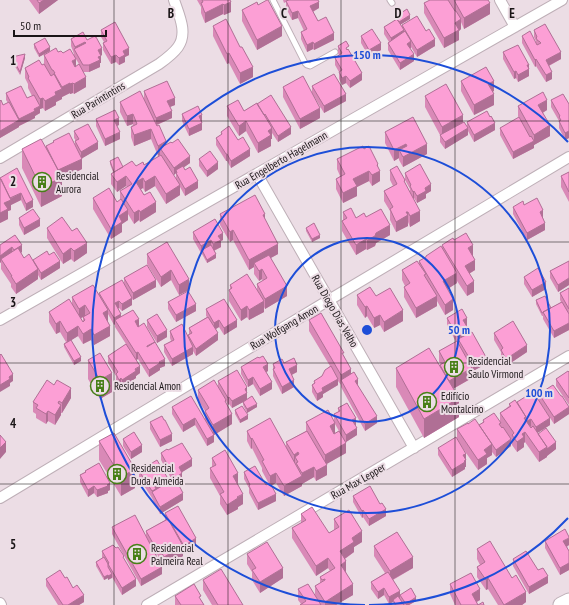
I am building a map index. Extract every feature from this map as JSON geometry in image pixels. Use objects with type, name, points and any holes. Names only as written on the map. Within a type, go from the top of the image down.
[{"type":"street","name":"Rua Parintintins","points":[[0,158],[159,64],[172,53],[182,40],[183,30],[174,0]]},
{"type":"street","points":[[500,0],[515,27]]},
{"type":"street","name":"Rua Engelberto Hagelmann","points":[[0,320],[562,0]]},
{"type":"street","name":"Rua Wolfgang Amon","points":[[0,498],[569,157]]},
{"type":"street","name":"Rua Diogo Dias Velho","points":[[257,174],[414,448]]},
{"type":"street","name":"Rua Max Lepper","points":[[147,605],[569,356]]},
{"type":"street","points":[[562,605],[569,601]]},
{"type":"lane","points":[[274,0],[307,65],[310,66],[335,52]]},
{"type":"building","points":[[37,0],[44,0],[39,3]]},
{"type":"building","points":[[202,0],[230,0],[231,2],[224,5],[223,4],[205,13],[201,3],[203,2]]},
{"type":"building","points":[[267,0],[282,26],[257,40],[242,10],[257,2],[258,5]]},
{"type":"building","points":[[318,0],[319,2],[310,6],[318,21],[326,17],[334,33],[314,44],[313,42],[307,45],[301,32],[307,29],[298,11],[292,13],[286,1]]},
{"type":"building","points":[[430,0],[448,0],[461,19],[455,23],[459,30],[444,38],[424,3]]},
{"type":"building","points":[[454,0],[488,0],[490,3],[464,18]]},
{"type":"building","points":[[407,9],[410,15],[399,22],[395,17]]},
{"type":"building","points":[[417,16],[426,31],[429,29],[435,39],[417,50],[402,25]]},
{"type":"building","points":[[226,19],[240,47],[242,47],[253,67],[240,73],[229,53],[227,54],[213,26]]},
{"type":"building","points":[[397,19],[404,30],[391,38],[384,27]]},
{"type":"building","points":[[115,22],[129,48],[123,51],[125,55],[119,58],[116,55],[111,57],[103,43],[107,41],[101,30]]},
{"type":"building","points":[[545,24],[561,52],[546,60],[552,72],[546,75],[536,59],[535,60],[522,36],[530,31],[537,45],[541,43],[536,38],[537,37],[534,30]]},
{"type":"building","points":[[372,29],[381,43],[369,50],[361,36]]},
{"type":"building","points":[[405,31],[411,41],[407,44],[414,54],[400,63],[388,43]]},
{"type":"building","points":[[83,32],[87,40],[95,36],[102,48],[98,50],[101,56],[98,57],[100,60],[89,65],[83,65],[74,49],[86,43],[85,42],[75,47],[71,39]]},
{"type":"building","points":[[45,38],[50,47],[39,54],[34,44]]},
{"type":"building","points":[[346,41],[349,46],[346,48],[347,50],[348,49],[362,73],[350,81],[346,76],[342,78],[339,72],[342,70],[335,58],[342,53],[338,46]]},
{"type":"building","points":[[518,45],[529,65],[527,65],[529,69],[518,75],[516,71],[514,72],[503,52]]},
{"type":"building","points":[[56,48],[58,52],[61,51],[63,53],[70,49],[76,59],[72,61],[75,67],[79,64],[86,77],[74,84],[70,83],[62,87],[44,55]]},
{"type":"building","points":[[25,54],[20,72],[12,57]]},
{"type":"building","points":[[39,60],[42,65],[44,64],[51,76],[54,74],[62,89],[55,92],[56,95],[45,101],[43,98],[40,99],[28,78],[29,77],[25,68]]},
{"type":"building","points":[[486,67],[494,81],[488,84],[494,94],[474,105],[461,81]]},
{"type":"building","points":[[334,74],[346,94],[324,106],[312,86]]},
{"type":"building","points":[[303,76],[320,108],[300,119],[283,87]]},
{"type":"building","points":[[167,81],[175,98],[167,101],[172,111],[156,118],[144,91]]},
{"type":"building","points":[[446,84],[463,115],[442,127],[425,96]]},
{"type":"building","points":[[21,86],[27,98],[34,95],[40,106],[34,109],[35,111],[19,119],[6,93]]},
{"type":"building","points":[[140,91],[166,141],[158,146],[151,129],[134,135],[131,127],[137,124],[133,114],[127,116],[120,102]]},
{"type":"building","points":[[543,92],[547,100],[538,105],[550,125],[534,135],[518,106]]},
{"type":"building","points":[[563,94],[569,104],[569,131],[565,133],[559,121],[561,120],[559,117],[560,116],[551,100]]},
{"type":"building","points":[[271,95],[291,127],[278,136],[265,114],[264,115],[257,104]]},
{"type":"building","points":[[1,100],[3,105],[9,102],[19,120],[0,131],[0,101]]},
{"type":"building","points":[[238,100],[244,111],[257,103],[272,128],[268,131],[271,135],[258,143],[246,121],[239,126],[227,106]]},
{"type":"building","points":[[198,106],[202,115],[199,116],[202,123],[189,129],[182,114]]},
{"type":"building","points":[[115,110],[119,118],[114,120],[120,132],[105,139],[96,119]]},
{"type":"building","points":[[487,111],[495,123],[474,135],[467,122]]},
{"type":"building","points":[[413,117],[427,144],[403,157],[399,150],[407,146],[406,144],[394,150],[385,132]]},
{"type":"building","points":[[519,117],[530,137],[531,136],[534,141],[513,152],[500,128]]},
{"type":"building","points":[[464,122],[468,128],[445,142],[440,135]]},
{"type":"building","points":[[88,124],[98,142],[81,152],[75,141],[79,139],[74,131]]},
{"type":"building","points":[[229,126],[238,140],[243,137],[250,149],[231,161],[216,138]]},
{"type":"building","points":[[69,133],[82,159],[58,170],[46,146]]},
{"type":"building","points":[[41,139],[62,177],[41,188],[22,149]]},
{"type":"building","points":[[178,139],[190,156],[174,168],[160,148]]},
{"type":"building","points":[[363,146],[364,149],[369,146],[380,171],[372,175],[369,171],[353,179],[357,186],[343,193],[336,179],[345,174],[337,159]]},
{"type":"building","points":[[210,151],[218,162],[207,171],[199,159]]},
{"type":"building","points":[[161,155],[180,185],[166,194],[155,176],[145,182],[143,178],[136,182],[144,195],[150,192],[156,202],[140,212],[139,210],[134,213],[120,191],[132,184],[126,176],[117,182],[111,174],[132,161],[136,166],[143,162],[144,165]]},
{"type":"building","points":[[118,157],[123,167],[114,172],[110,161]]},
{"type":"building","points":[[420,164],[431,184],[425,188],[426,191],[417,196],[414,191],[413,192],[405,173]]},
{"type":"building","points":[[183,166],[185,170],[190,167],[198,181],[185,189],[176,173],[176,170]]},
{"type":"building","points":[[397,166],[420,211],[410,216],[408,212],[406,212],[408,215],[396,222],[390,209],[393,207],[384,191],[397,184],[390,170]]},
{"type":"building","points":[[17,168],[33,200],[26,204],[21,193],[10,198],[0,178]]},
{"type":"building","points":[[569,172],[569,192],[561,176]]},
{"type":"building","points":[[0,179],[11,200],[4,203],[8,209],[0,213]]},
{"type":"building","points":[[109,188],[117,202],[121,199],[128,210],[119,216],[122,222],[111,229],[93,198]]},
{"type":"building","points":[[255,195],[265,214],[263,215],[278,244],[249,260],[233,230],[230,232],[220,214]]},
{"type":"building","points":[[537,198],[543,210],[540,212],[545,223],[527,233],[513,207],[523,201],[524,205]]},
{"type":"building","points":[[351,208],[356,218],[364,213],[366,217],[381,209],[390,225],[376,233],[375,236],[356,245],[342,221],[347,218],[343,212]]},
{"type":"building","points":[[33,209],[40,219],[24,228],[19,218]]},
{"type":"building","points":[[62,217],[72,231],[77,228],[87,243],[74,251],[71,248],[63,254],[47,228]]},
{"type":"building","points":[[215,219],[223,233],[218,236],[221,240],[213,244],[211,240],[201,246],[193,232]]},
{"type":"building","points":[[314,223],[320,235],[312,239],[306,228]]},
{"type":"building","points":[[466,233],[473,245],[468,248],[475,260],[465,266],[474,281],[467,286],[442,245],[453,238],[454,240]]},
{"type":"building","points":[[15,235],[22,245],[14,250],[12,247],[0,256],[0,245]]},
{"type":"building","points":[[167,242],[189,279],[179,285],[171,270],[161,277],[147,254]]},
{"type":"building","points":[[211,245],[216,254],[207,260],[202,250]]},
{"type":"building","points":[[441,246],[457,273],[443,281],[453,299],[445,305],[419,261]]},
{"type":"building","points":[[18,248],[24,258],[29,254],[38,269],[16,284],[1,259]]},
{"type":"building","points":[[47,251],[49,255],[54,252],[60,261],[41,273],[33,260]]},
{"type":"building","points":[[269,255],[287,286],[265,299],[257,284],[267,278],[262,269],[259,271],[254,263]]},
{"type":"building","points":[[417,261],[426,274],[424,275],[437,296],[416,308],[404,287],[410,283],[402,270]]},
{"type":"building","points":[[569,261],[569,278],[558,285],[550,271]]},
{"type":"building","points":[[147,265],[156,280],[133,293],[124,278]]},
{"type":"building","points":[[538,268],[546,282],[532,290],[524,277]]},
{"type":"building","points":[[247,274],[264,301],[249,310],[247,306],[241,310],[229,290],[232,288],[230,285]]},
{"type":"building","points":[[122,280],[132,298],[122,304],[119,301],[115,303],[121,314],[114,318],[99,293]]},
{"type":"building","points":[[93,285],[108,310],[103,313],[110,326],[94,335],[91,329],[83,334],[78,326],[67,333],[60,321],[56,324],[49,312],[69,299],[83,322],[85,320],[83,317],[90,313],[85,305],[79,309],[72,297]]},
{"type":"building","points":[[370,287],[376,296],[390,288],[403,310],[384,322],[380,315],[374,318],[367,306],[365,307],[357,295]]},
{"type":"building","points":[[569,288],[569,309],[560,293]]},
{"type":"building","points":[[188,291],[196,304],[176,315],[168,302]]},
{"type":"building","points":[[545,296],[551,308],[542,313],[536,300]]},
{"type":"building","points":[[224,299],[237,320],[224,328],[219,320],[214,323],[206,309]]},
{"type":"building","points":[[562,302],[569,314],[569,323],[554,331],[543,312]]},
{"type":"building","points":[[462,309],[467,318],[463,320],[469,330],[458,337],[447,318]]},
{"type":"building","points":[[133,310],[139,319],[135,321],[138,327],[144,323],[165,359],[149,370],[115,320]]},
{"type":"building","points":[[321,313],[344,353],[342,353],[351,369],[341,375],[309,320]]},
{"type":"building","points":[[157,314],[167,330],[157,336],[147,320]]},
{"type":"building","points":[[208,317],[218,333],[196,349],[188,335],[192,333],[189,328]]},
{"type":"building","points":[[513,321],[527,345],[506,359],[501,350],[503,348],[494,333]]},
{"type":"building","points":[[182,324],[193,347],[172,359],[164,345],[174,340],[170,331]]},
{"type":"building","points":[[472,332],[486,357],[473,364],[458,339]]},
{"type":"building","points":[[71,340],[81,357],[74,361],[64,344]]},
{"type":"building","points":[[457,341],[472,368],[449,381],[440,365],[445,362],[439,351]]},
{"type":"building","points":[[126,344],[140,366],[135,369],[136,371],[122,380],[121,378],[119,380],[116,374],[118,372],[108,356]]},
{"type":"building","points":[[429,348],[459,398],[424,419],[396,368]]},
{"type":"building","points":[[100,353],[112,373],[100,380],[88,360]]},
{"type":"building","points":[[1,354],[13,374],[9,377],[10,379],[0,385],[0,355]]},
{"type":"building","points":[[263,356],[268,364],[263,367],[272,382],[260,389],[253,377],[248,380],[241,367],[258,357]]},
{"type":"building","points":[[294,358],[297,365],[289,369],[294,380],[282,387],[273,369],[275,368],[273,364],[282,359],[284,363]]},
{"type":"building","points":[[331,366],[338,379],[322,388],[323,391],[317,394],[312,385],[315,383],[314,381],[322,376],[325,370]]},
{"type":"building","points":[[237,370],[247,387],[245,389],[247,393],[232,401],[229,397],[228,398],[218,381]]},
{"type":"building","points":[[568,371],[569,372],[569,398],[556,379]]},
{"type":"building","points":[[354,372],[358,379],[355,381],[377,416],[365,424],[341,380]]},
{"type":"building","points":[[47,380],[54,385],[57,380],[71,388],[62,403],[59,401],[58,403],[61,405],[55,415],[48,411],[46,414],[36,408],[38,405],[33,402]]},
{"type":"building","points":[[214,380],[226,400],[225,401],[232,414],[213,425],[205,411],[209,408],[198,390]]},
{"type":"building","points":[[553,385],[569,407],[554,417],[539,394]]},
{"type":"building","points":[[534,393],[550,418],[536,427],[531,419],[526,420],[526,417],[517,402]]},
{"type":"building","points":[[191,396],[214,435],[207,439],[195,418],[183,425],[172,407]]},
{"type":"building","points":[[252,396],[257,404],[247,409],[243,402]]},
{"type":"building","points":[[515,400],[526,417],[524,418],[531,428],[533,426],[547,447],[539,452],[525,432],[522,434],[524,437],[517,442],[512,435],[514,433],[500,413],[511,406],[509,404]]},
{"type":"building","points":[[347,403],[356,418],[352,420],[357,428],[346,435],[334,414],[340,411],[338,408]]},
{"type":"building","points":[[242,406],[248,415],[240,420],[235,410]]},
{"type":"building","points":[[328,410],[335,423],[330,426],[334,434],[339,431],[346,443],[325,455],[306,422]]},
{"type":"building","points":[[494,413],[501,423],[499,424],[502,428],[503,427],[511,439],[496,450],[479,425],[484,422],[483,420]]},
{"type":"building","points":[[162,416],[172,434],[160,440],[150,422]]},
{"type":"building","points":[[270,418],[302,476],[284,486],[276,473],[270,476],[262,461],[264,460],[247,431]]},
{"type":"building","points":[[475,419],[492,444],[484,450],[487,454],[478,460],[457,429]]},
{"type":"building","points":[[546,428],[556,442],[547,449],[538,434]]},
{"type":"building","points":[[307,431],[327,465],[316,471],[314,467],[302,473],[296,463],[298,462],[295,457],[299,454],[298,452],[294,455],[286,442]]},
{"type":"building","points":[[134,432],[142,445],[131,452],[123,439]]},
{"type":"building","points":[[114,433],[135,469],[121,477],[99,441]]},
{"type":"building","points":[[0,435],[6,442],[0,448]]},
{"type":"building","points":[[456,437],[466,454],[463,455],[466,460],[452,470],[438,448]]},
{"type":"building","points":[[182,443],[192,459],[179,467],[182,473],[175,478],[161,453]]},
{"type":"building","points":[[225,450],[238,473],[233,476],[243,494],[227,505],[220,494],[224,492],[210,468],[216,465],[212,458]]},
{"type":"building","points":[[157,460],[167,477],[154,485],[156,489],[152,491],[139,471]]},
{"type":"building","points":[[99,463],[110,483],[107,485],[108,486],[97,490],[94,486],[88,490],[80,475]]},
{"type":"building","points":[[255,466],[266,485],[270,483],[276,494],[258,503],[249,486],[250,485],[244,472]]},
{"type":"building","points":[[175,478],[183,493],[160,507],[152,492]]},
{"type":"building","points":[[370,486],[380,504],[382,503],[386,509],[369,519],[353,496]]},
{"type":"building","points":[[178,506],[196,538],[184,546],[165,513]]},
{"type":"building","points":[[312,507],[329,533],[339,527],[334,519],[349,510],[362,531],[352,538],[354,542],[340,551],[346,561],[341,565],[353,584],[325,602],[315,586],[325,580],[322,580],[320,577],[335,568],[328,558],[316,566],[292,528],[306,520],[301,514]]},
{"type":"building","name":"Residencial Palmeira Real","points":[[135,515],[162,567],[141,579],[112,527]]},
{"type":"building","points":[[168,519],[183,546],[164,557],[157,544],[154,545],[146,531]]},
{"type":"building","points":[[565,529],[569,538],[563,541],[569,551],[569,563],[560,568],[545,541]]},
{"type":"building","points":[[397,532],[413,557],[390,571],[374,546]]},
{"type":"building","points":[[490,541],[512,578],[516,575],[526,592],[504,605],[488,578],[486,580],[477,567],[485,562],[477,549]]},
{"type":"building","points":[[267,542],[283,568],[260,582],[252,570],[256,568],[247,554]]},
{"type":"building","points":[[113,545],[116,548],[118,547],[136,579],[122,588],[102,551]]},
{"type":"building","points":[[526,551],[538,570],[543,568],[548,576],[529,587],[513,559]]},
{"type":"building","points":[[104,557],[112,574],[104,577],[96,562]]},
{"type":"building","points":[[221,569],[243,605],[218,605],[203,580]]},
{"type":"building","points":[[60,570],[65,578],[67,577],[73,588],[77,585],[84,595],[68,605],[63,605],[46,579]]},
{"type":"building","points":[[388,572],[400,591],[389,597],[384,588],[378,592],[371,582]]},
{"type":"building","points":[[471,573],[480,589],[472,594],[478,605],[461,605],[450,584]]},
{"type":"building","points":[[194,584],[204,605],[181,605],[175,596]]},
{"type":"building","points":[[308,584],[321,605],[300,605],[306,601],[298,589]]},
{"type":"building","points":[[411,588],[416,597],[406,604],[400,595]]},
{"type":"building","points":[[398,596],[404,605],[396,605],[393,600]]},
{"type":"place","name":"Residencial Aurora","points":[[42,182]]},
{"type":"place","name":"Residencial Saulo Virmond","points":[[454,367]]},
{"type":"place","name":"Residencial Amon","points":[[100,386]]},
{"type":"place","name":"Edifício Montalcino","points":[[427,402]]},
{"type":"place","name":"Residencial Duda Almeida","points":[[117,474]]},
{"type":"place","name":"Residencial Palmeira Real","points":[[137,554]]}]
